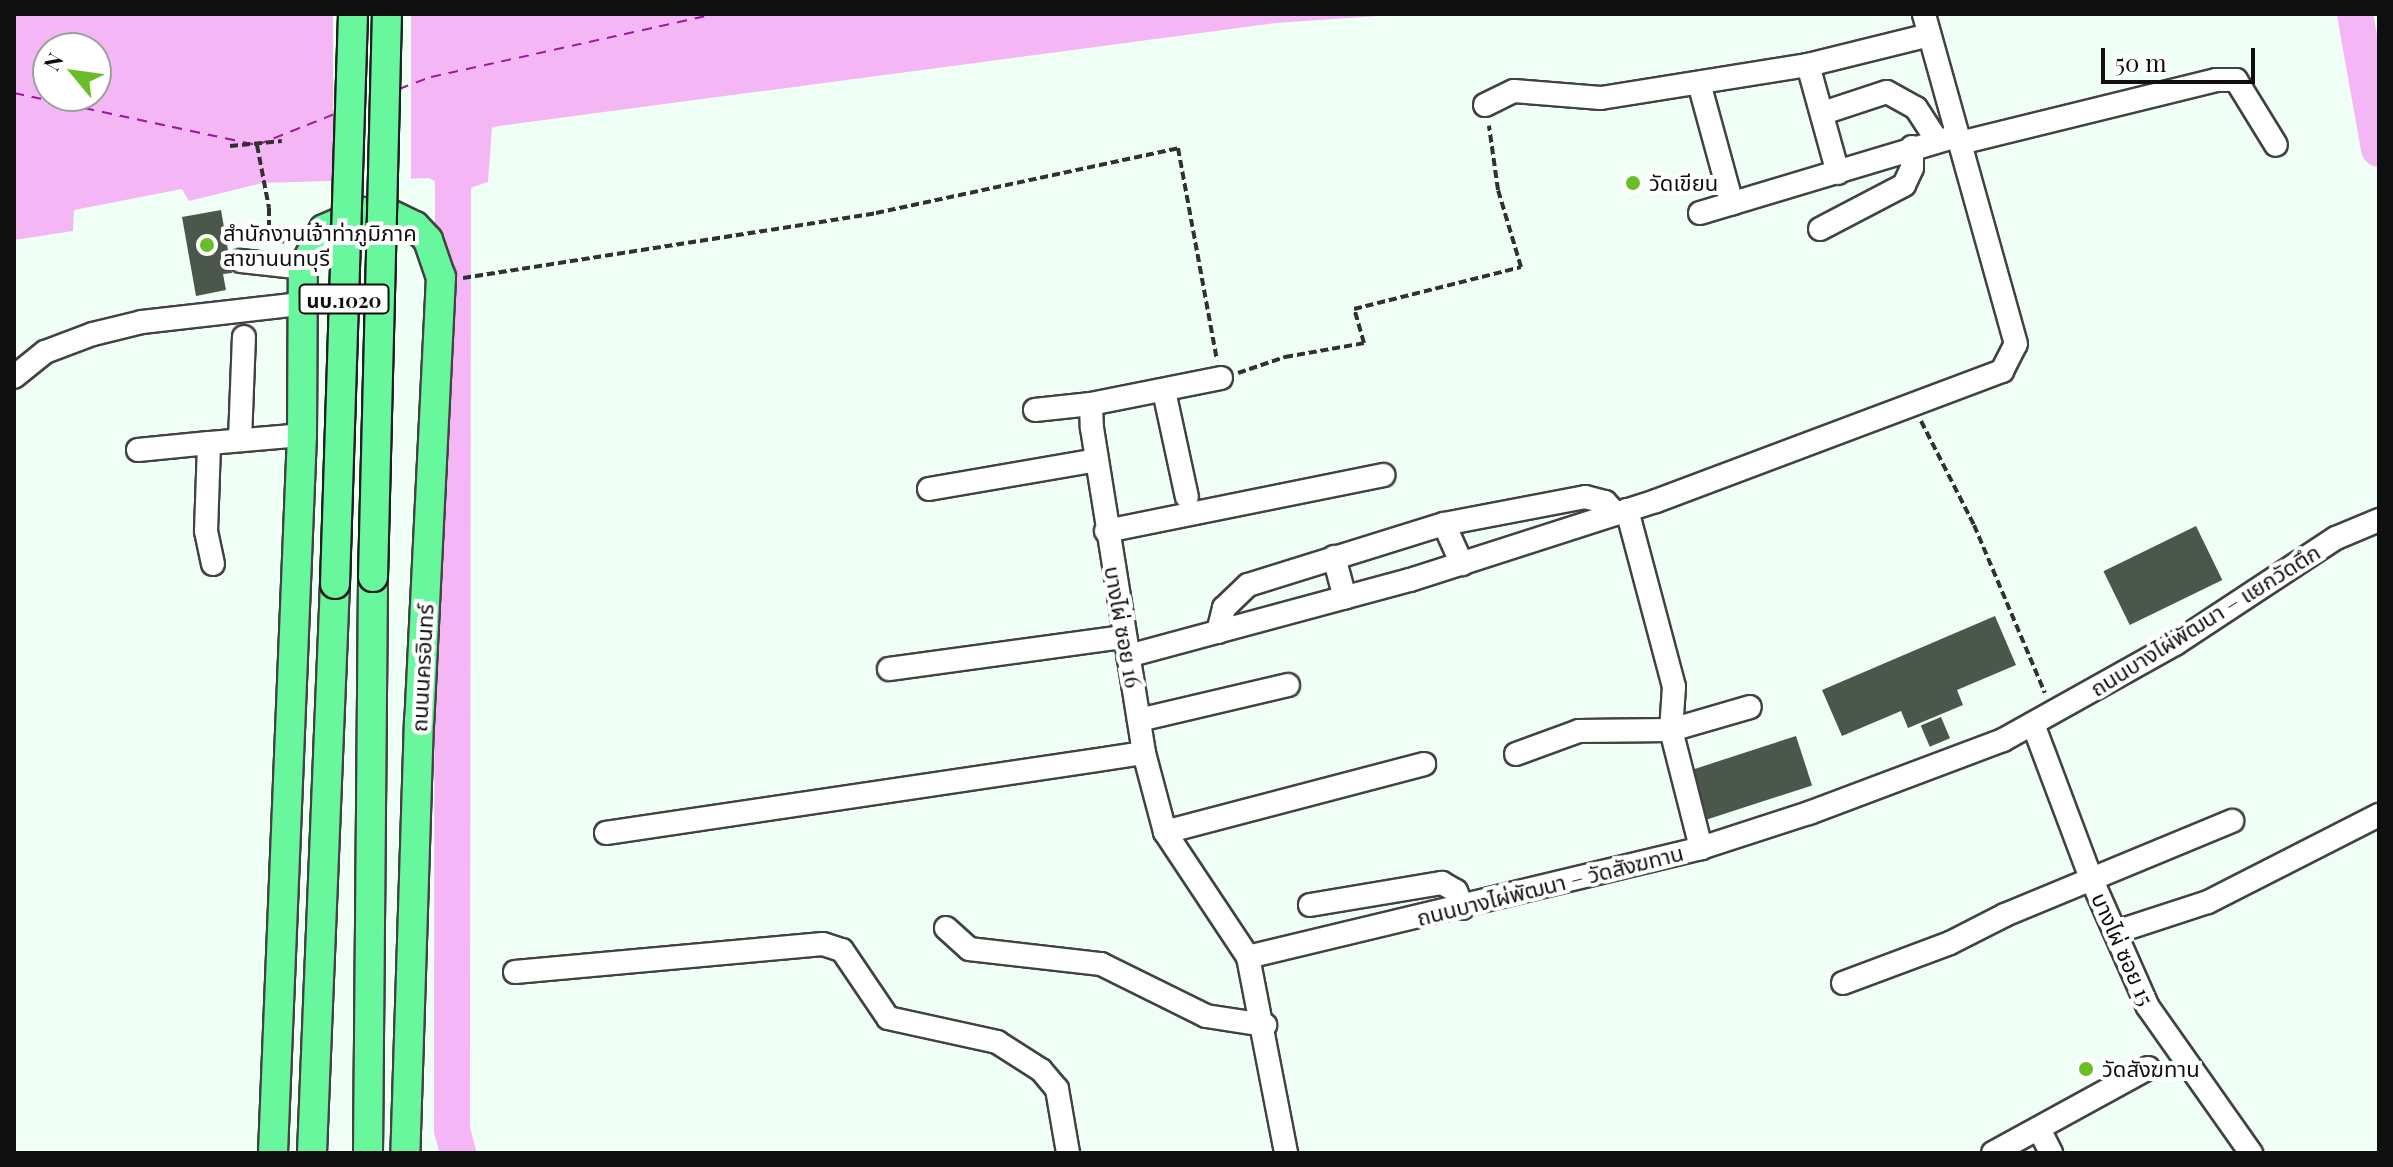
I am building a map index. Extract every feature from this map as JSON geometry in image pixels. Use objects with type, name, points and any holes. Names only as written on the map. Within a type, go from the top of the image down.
[{"type":"main road","name":"นบ.1020","points":[[312,1153],[335,584],[353,14]]},
{"type":"main road","name":"นบ.1020","points":[[369,1150],[373,577],[387,14]]},
{"type":"main road","name":"ถนนนครอินทร์","points":[[308,255],[338,220],[363,212],[388,213],[428,240],[441,277],[419,719],[405,1153]]},
{"type":"main road","name":"นบ.1020","points":[[273,1153],[302,435],[301,304],[308,255]]},
{"type":"street","points":[[889,669],[1126,646],[1218,632],[1345,598],[1621,512],[2002,371],[2015,354],[1951,139],[1926,24],[1808,65],[1601,98],[1514,91],[1486,112]]},
{"type":"street","points":[[1808,65],[1838,173]]},
{"type":"street","points":[[1700,213],[1838,173],[1912,147],[2216,80],[2236,80],[2276,145]]},
{"type":"street","points":[[1699,83],[1732,204]]},
{"type":"street","points":[[1823,113],[1887,92],[1916,108],[1951,139]]},
{"type":"street","points":[[1820,229],[1904,185],[1912,168],[1912,147]]},
{"type":"street","points":[[241,261],[308,255]]},
{"type":"street","points":[[14,377],[45,352],[93,334],[142,322],[301,304]]},
{"type":"street","points":[[240,440],[244,337]]},
{"type":"street","points":[[1035,410],[1091,404],[1221,378]]},
{"type":"street","points":[[1164,391],[1187,497]]},
{"type":"street","name":"บางไผ่ ซอย 16","points":[[1091,404],[1106,531],[1144,753],[1165,832],[1248,957]]},
{"type":"street","points":[[138,450],[302,435]]},
{"type":"street","points":[[209,443],[206,531],[213,564]]},
{"type":"street","points":[[929,489],[1097,460]]},
{"type":"street","points":[[1106,531],[1383,475]]},
{"type":"street","points":[[1218,632],[1235,592],[1334,557],[1444,524],[1596,497],[1621,512],[1674,687],[1671,730],[1701,848]]},
{"type":"street","points":[[1555,504],[1567,527]]},
{"type":"street","name":"ถนนบางไผ่พัฒนา – แยกวัดตึก","points":[[2033,724],[2223,615],[2336,538],[2379,520]]},
{"type":"street","points":[[1444,524],[1462,564]]},
{"type":"street","points":[[1334,557],[1345,598]]},
{"type":"street","points":[[1139,720],[1288,685]]},
{"type":"street","points":[[1516,754],[1579,731],[1671,730],[1750,707]]},
{"type":"street","name":"ถนนบางไผ่พัฒนา – วัดสังฆทาน","points":[[1248,957],[1463,908],[1701,848],[1824,808],[2033,724]]},
{"type":"street","name":"บางไผ่ ซอย 15","points":[[2033,724],[2091,878],[2148,1007],[2251,1153]]},
{"type":"street","points":[[606,833],[1144,753]]},
{"type":"street","points":[[1165,832],[1424,764]]},
{"type":"street","points":[[2116,932],[2208,902],[2379,815]]},
{"type":"street","points":[[1843,983],[1950,943],[2091,878],[2232,821]]},
{"type":"street","points":[[1310,905],[1442,883],[1456,891],[1463,908]]},
{"type":"street","points":[[946,928],[969,949],[1101,964],[1206,1016],[1265,1025]]},
{"type":"street","points":[[515,972],[823,944],[842,950],[888,1018],[997,1042],[1041,1070],[1057,1089],[1068,1153]]},
{"type":"street","points":[[1248,957],[1265,1025],[1286,1153]]},
{"type":"street","points":[[1993,1153],[2040,1131],[2148,1068]]},
{"type":"street","points":[[2040,1131],[2051,1153]]},
{"type":"path","points":[[450,279],[488,276],[876,213],[1143,152],[1178,148],[1221,378],[1285,357],[1364,343],[1354,309],[1521,267],[1498,190],[1486,112]]},
{"type":"path","points":[[230,146],[282,141]]},
{"type":"path","points":[[257,145],[269,208],[269,241],[308,255]]},
{"type":"path","points":[[1912,404],[1974,525],[2053,713]]},
{"type":"shaded area","points":[[14,14],[1407,14],[1275,23],[492,127],[488,182],[455,193],[429,178],[262,183],[189,201],[182,189],[74,210],[73,231],[14,240]]},
{"type":"pier","points":[[333,14],[411,14],[411,187],[333,187]]},
{"type":"building","name":"สำนักงานเจ้าท่าภูมิภาค สาขานนทบุรี","points":[[221,210],[232,273],[223,274],[226,290],[196,296],[182,217]]},
{"type":"building","points":[[2196,526],[2222,580],[2130,625],[2103,571]]},
{"type":"building","points":[[1995,616],[2016,665],[1957,690],[1963,705],[1908,728],[1901,711],[1842,736],[1822,690]]},
{"type":"building","points":[[1941,717],[1950,738],[1930,747],[1921,726]]},
{"type":"building","points":[[1796,736],[1812,785],[1701,822],[1685,772]]},
{"type":"waterway","points":[[2355,14],[2379,149]]},
{"type":"waterway","points":[[453,144],[452,1130],[458,1153]]},
{"type":"ferry route","points":[[399,89],[431,77],[716,14]]},
{"type":"ferry route","points":[[14,93],[257,145],[337,113]]},
{"type":"place","name":"วัดเขียน","points":[[1633,183]]},
{"type":"place","name":"สำนักงานเจ้าท่าภูมิภาค สาขานนทบุรี","points":[[207,245]]},
{"type":"place","name":"วัดสังฆทาน","points":[[2086,1069]]}]
